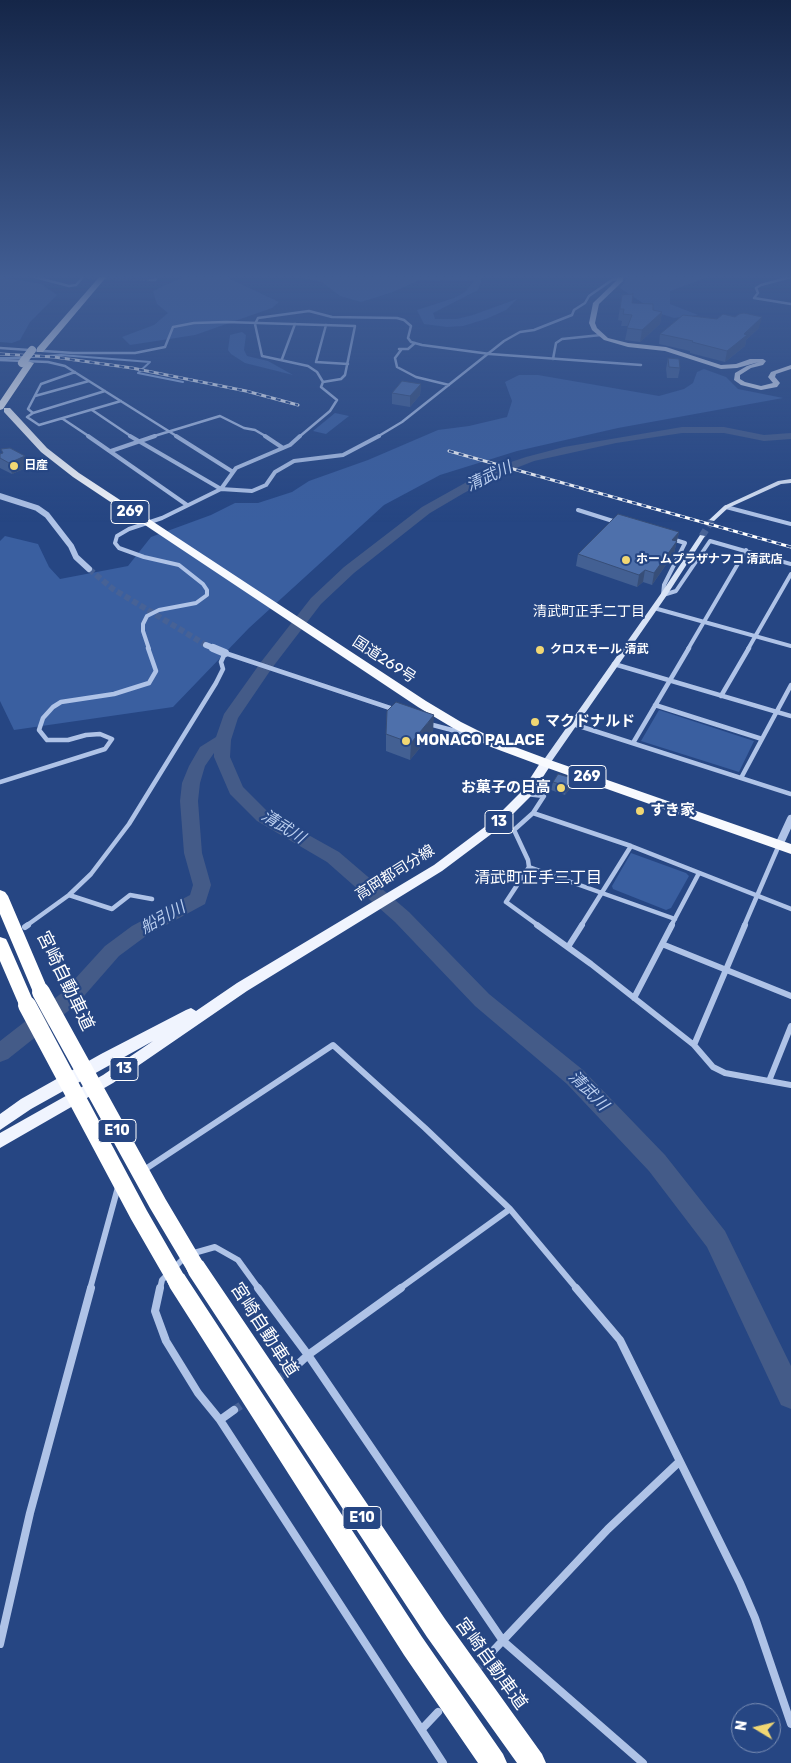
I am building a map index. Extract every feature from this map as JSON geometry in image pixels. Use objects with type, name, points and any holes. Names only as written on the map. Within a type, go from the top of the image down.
[{"type":"highway","points":[[0,393],[30,357]]},
{"type":"highway","points":[[4,408],[26,363]]},
{"type":"highway","name":"国道269号","points":[[4,408],[50,455],[76,475],[393,685],[418,706],[496,744],[785,847]]},
{"type":"highway","name":"宮崎自動車道","points":[[0,896],[41,992],[158,1204],[187,1275],[413,1646],[494,1763]]},
{"type":"highway","name":"宮崎自動車道","points":[[0,942],[27,1005],[139,1215],[187,1275],[532,1763]]},
{"type":"main road","points":[[693,357],[721,367],[737,366],[750,361],[763,361],[761,364],[749,367],[737,374],[737,380],[750,387],[775,386],[777,383],[771,377],[773,373],[791,367]]},
{"type":"main road","points":[[712,520],[726,507],[780,482],[791,481]]},
{"type":"main road","points":[[546,763],[702,536]]},
{"type":"main road","name":"高岡都司分線","points":[[0,1141],[108,1079],[242,987],[438,868],[494,826],[526,794],[546,763]]},
{"type":"main road","name":"高岡都司分線","points":[[0,1123],[26,1104],[106,1058],[242,987]]},
{"type":"street","points":[[0,782],[105,749],[112,739],[100,734],[68,740],[47,740],[40,733],[44,718],[53,706],[61,702],[114,694],[149,683],[156,671],[143,631],[143,624],[147,616],[159,610],[196,603],[206,595],[207,590],[202,584],[179,565],[119,548],[115,543],[117,536],[123,531],[162,518],[221,489],[233,472],[249,461],[284,448],[321,420],[338,400],[321,387],[322,382],[317,372],[308,366],[268,357]]},
{"type":"street","points":[[317,357],[316,362],[348,364]]},
{"type":"street","points":[[322,382],[341,379],[347,371],[349,357]]},
{"type":"street","points":[[395,357],[397,367],[416,377],[449,385]]},
{"type":"street","points":[[92,410],[139,442],[221,489],[252,491],[266,485],[275,472],[294,461],[338,456],[350,452],[402,422],[486,357]]},
{"type":"street","points":[[531,357],[641,365]]},
{"type":"street","points":[[0,360],[48,362],[65,366],[233,472]]},
{"type":"street","points":[[33,413],[28,409],[44,382],[76,372]]},
{"type":"street","points":[[35,396],[89,381]]},
{"type":"street","points":[[105,391],[33,413],[27,417],[39,425],[120,401]]},
{"type":"street","points":[[111,451],[220,416],[244,428],[255,430],[284,448]]},
{"type":"street","points":[[64,418],[187,505]]},
{"type":"street","points":[[0,496],[37,508],[47,515],[71,546],[76,557],[89,569]]},
{"type":"street","points":[[726,507],[791,524]]},
{"type":"street","points":[[578,510],[623,524]]},
{"type":"street","points":[[668,538],[685,543],[664,585],[663,595],[676,591],[710,540],[791,564]]},
{"type":"street","points":[[633,743],[746,550]]},
{"type":"street","points":[[721,696],[791,574]]},
{"type":"street","points":[[654,608],[791,646]]},
{"type":"street","points":[[206,645],[398,711]]},
{"type":"street","points":[[25,926],[69,896],[92,874],[129,824],[216,683],[223,669],[221,662],[225,653]]},
{"type":"street","points":[[614,664],[791,716]]},
{"type":"street","points":[[741,778],[791,685]]},
{"type":"street","points":[[655,705],[762,739]]},
{"type":"street","points":[[425,723],[496,744]]},
{"type":"street","points":[[573,724],[791,794]]},
{"type":"street","points":[[526,794],[544,796],[533,813],[514,830],[528,860],[529,867],[506,902],[568,947],[694,1045],[713,1068],[725,1073],[791,1085]]},
{"type":"street","points":[[533,813],[631,846],[791,909]]},
{"type":"street","points":[[694,1045],[758,896],[785,847],[791,819]]},
{"type":"street","points":[[568,947],[631,846]]},
{"type":"street","points":[[529,867],[675,919]]},
{"type":"street","points":[[634,998],[699,873]]},
{"type":"street","points":[[69,896],[112,909],[130,896],[152,899]]},
{"type":"street","points":[[662,944],[791,996]]},
{"type":"street","points":[[769,1081],[791,1026]]},
{"type":"street","points":[[134,1177],[333,1045],[425,1128],[510,1209],[620,1340],[740,1583],[755,1618],[791,1724]]},
{"type":"street","points":[[0,1644],[30,1513],[118,1188],[126,1182]]},
{"type":"street","points":[[296,1366],[308,1355],[510,1209]]},
{"type":"street","points":[[443,1763],[220,1420],[198,1393],[166,1341],[155,1311],[162,1280],[187,1255],[215,1247],[238,1260],[308,1355],[503,1641],[643,1763]]},
{"type":"street","points":[[220,1420],[234,1410]]},
{"type":"street","points":[[492,1652],[608,1529],[679,1462]]},
{"type":"street","points":[[422,1729],[438,1712]]},
{"type":"shaded area","points":[[236,357],[252,357],[268,361],[293,375],[245,363]]},
{"type":"shaded area","points":[[704,369],[726,377],[738,389],[783,398],[618,428],[517,451],[440,475],[384,505],[249,628],[173,707],[14,730],[0,701],[0,541],[5,536],[38,544],[49,567],[60,579],[128,566],[151,537],[211,515],[235,503],[258,503],[292,492],[309,481],[368,460],[438,430],[469,426],[507,417],[512,401],[505,382],[519,375],[538,375],[659,396],[684,389],[693,383],[697,372]]},
{"type":"shaded area","points":[[335,413],[349,416],[326,434],[313,431]]},
{"type":"shaded area","points":[[659,710],[754,741],[739,772],[641,741]]},
{"type":"shaded area","points":[[631,853],[686,873],[689,876],[671,908],[666,910],[613,889],[612,886]]},
{"type":"building","points":[[668,358],[679,359],[680,368],[669,367]]},
{"type":"building","points":[[402,381],[421,384],[410,396],[392,393]]},
{"type":"building","points":[[10,448],[25,456],[9,463],[0,458],[0,454],[3,453],[1,449]]},
{"type":"building","name":"ホームプラザナフコ 清武店","points":[[618,514],[679,532],[672,540],[677,541],[654,573],[645,570],[639,575],[578,554]]},
{"type":"building","points":[[396,702],[434,715],[411,743],[386,734],[387,711]]},
{"type":"building","points":[[558,774],[572,778],[567,786],[553,782]]},
{"type":"waterway","points":[[90,357],[150,362],[138,373],[183,382]]},
{"type":"waterway","points":[[0,358],[23,358]]},
{"type":"waterway","name":"清武川","points":[[223,740],[230,718],[266,665],[316,601],[349,570],[426,510],[460,490],[494,472],[530,459],[616,440],[682,430],[724,430],[764,438],[791,436]]},
{"type":"waterway","name":"船引川","points":[[0,1053],[70,998],[112,951],[139,931],[198,899],[202,885],[193,853],[189,801],[191,783],[197,766],[206,751],[223,740]]},
{"type":"waterway","name":"清武川","points":[[223,740],[222,757],[236,790],[263,817],[333,857],[402,917],[482,1000],[575,1077],[657,1163],[716,1239],[791,1395]]},
{"type":"tunnel","points":[[702,536],[712,520]]},
{"type":"tunnel","points":[[89,569],[113,589],[206,645]]},
{"type":"tunnel","points":[[276,1380],[296,1366]]},
{"type":"tunnel","points":[[234,1410],[249,1400]]},
{"type":"tunnel","points":[[475,1671],[492,1652]]},
{"type":"railway","points":[[56,357],[132,368],[246,391],[298,405]]},
{"type":"railway","points":[[449,451],[791,547]]},
{"type":"place","name":"日産","points":[[14,466]]},
{"type":"place","name":"ホームプラザナフコ 清武店","points":[[626,560]]},
{"type":"place","name":"クロスモール 清武","points":[[540,650]]},
{"type":"place","name":"マクドナルド","points":[[535,722]]},
{"type":"place","name":"MONACO PALACE","points":[[406,741]]},
{"type":"place","name":"お菓子の日高","points":[[561,788]]},
{"type":"place","name":"すき家","points":[[640,811]]},
{"type":"district","name":"清武町正手二丁目","points":[[589,612]]},
{"type":"district","name":"清武町正手三丁目","points":[[538,878]]}]
